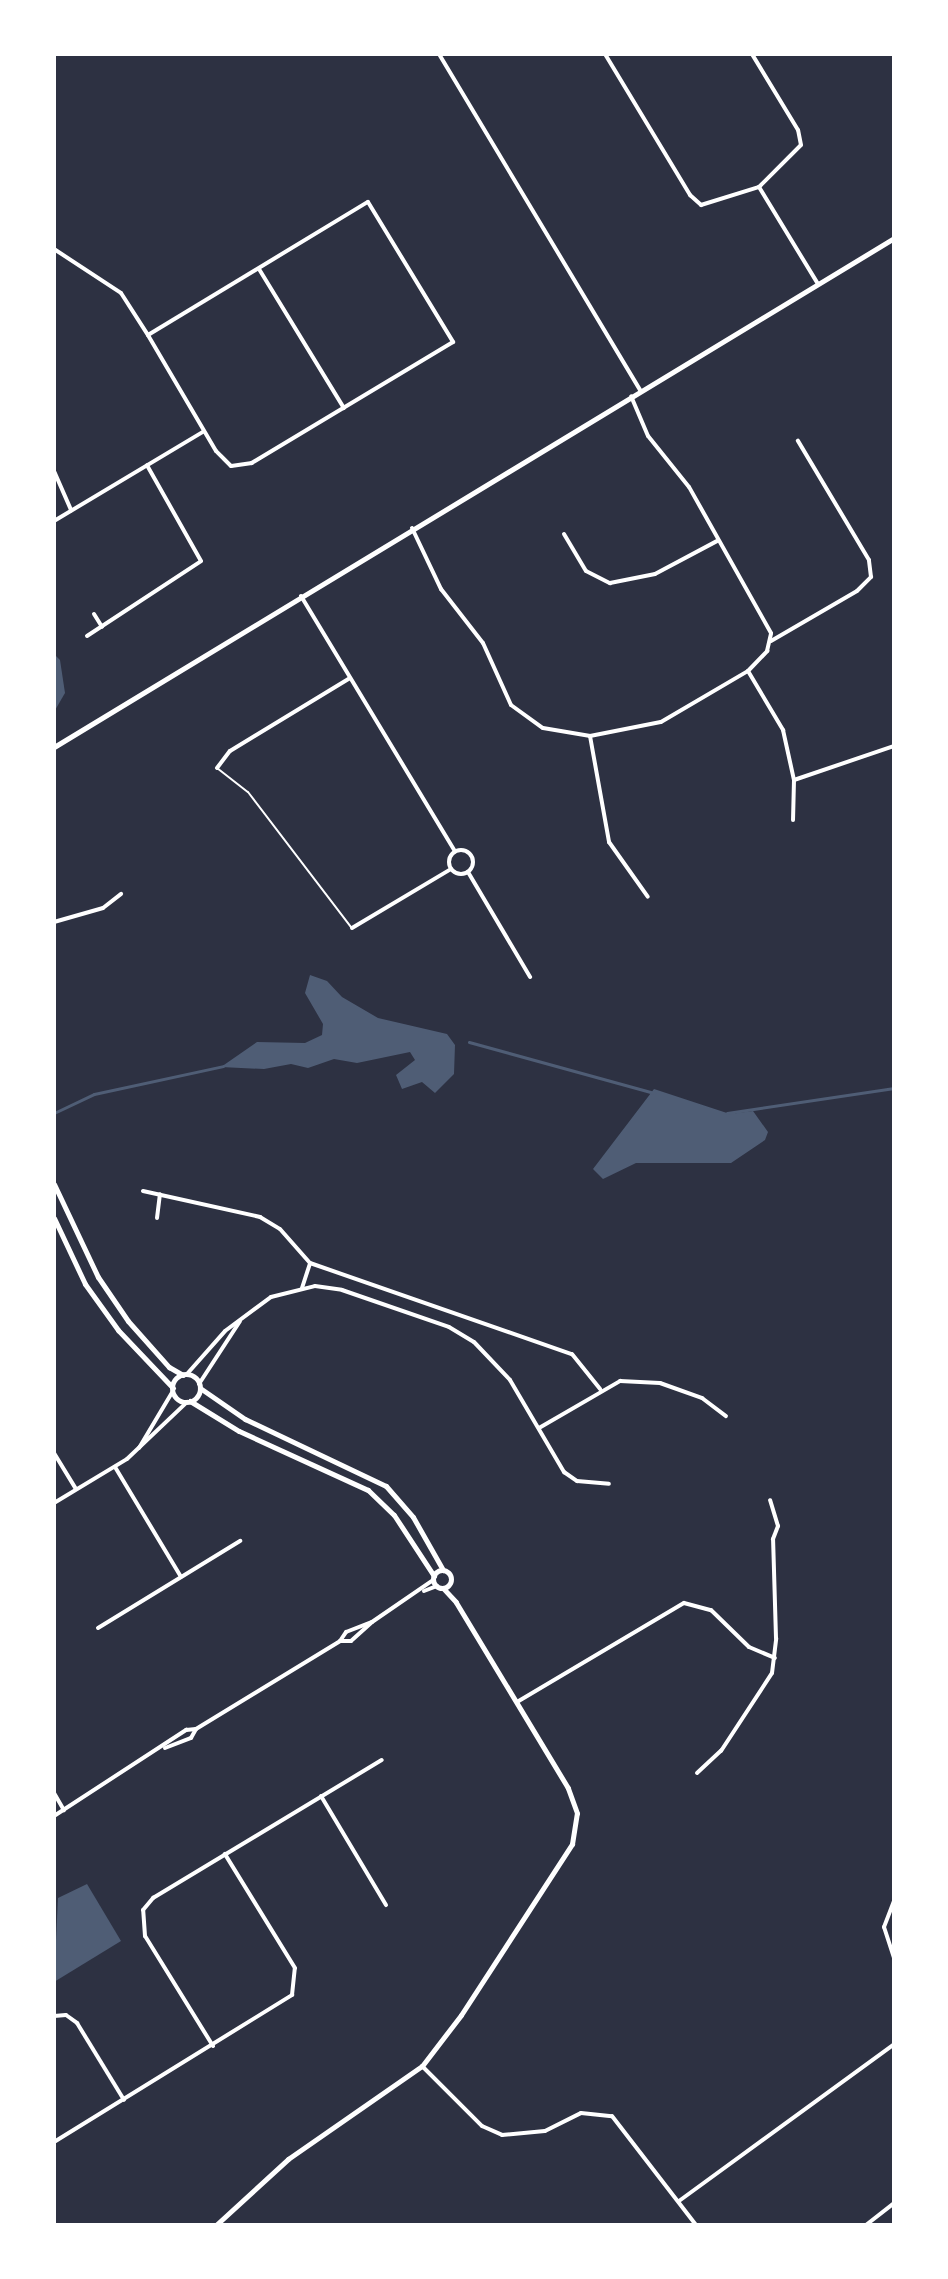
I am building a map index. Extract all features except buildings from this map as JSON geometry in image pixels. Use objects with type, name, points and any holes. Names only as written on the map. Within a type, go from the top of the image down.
[{"type":"street","points":[[439,54],[640,390]]},
{"type":"street","points":[[605,54],[696,203],[706,205],[759,187],[802,141],[752,54]]},
{"type":"street","points":[[759,187],[818,284]]},
{"type":"street","points":[[54,249],[121,293],[226,463],[244,466],[453,342],[368,202],[148,335]]},
{"type":"street","points":[[54,747],[894,238]]},
{"type":"street","points":[[259,269],[344,408]]},
{"type":"street","points":[[631,396],[648,436],[689,487],[771,641]]},
{"type":"street","points":[[54,521],[204,431]]},
{"type":"street","points":[[412,528],[441,589],[483,643],[511,705],[543,728],[590,736],[661,722],[748,671],[771,641],[857,591],[871,577],[869,560],[798,441]]},
{"type":"street","points":[[87,636],[201,561],[147,465]]},
{"type":"street","points":[[54,471],[71,510]]},
{"type":"street","points":[[564,534],[586,571],[610,583],[676,566],[717,541]]},
{"type":"street","points":[[301,596],[455,851],[451,869]]},
{"type":"street","points":[[94,614],[102,627]]},
{"type":"street","points":[[748,671],[783,730],[794,780],[793,820]]},
{"type":"street","points":[[217,768],[230,751],[350,678]]},
{"type":"street","points":[[590,736],[609,842],[648,897]]},
{"type":"street","points":[[794,780],[894,746]]},
{"type":"street","points":[[455,851],[472,855],[468,872],[530,977]]},
{"type":"street","points":[[352,928],[451,869],[468,872]]},
{"type":"street","points":[[54,922],[103,908],[121,894]]},
{"type":"street","points":[[54,1184],[98,1277],[159,1355],[245,1419],[386,1486],[413,1517],[450,1583],[456,1602],[568,1788],[577,1830],[527,1916],[422,2066],[288,2159],[216,2225]]},
{"type":"street","points":[[143,1191],[260,1217],[280,1229],[310,1263],[572,1354],[600,1389]]},
{"type":"street","points":[[157,1218],[160,1194]]},
{"type":"street","points":[[54,1218],[85,1284],[118,1330],[173,1390],[239,1431],[368,1490],[394,1515],[436,1583],[456,1602]]},
{"type":"street","points":[[302,1288],[310,1263]]},
{"type":"street","points":[[138,1450],[185,1374],[242,1319],[271,1297],[302,1288],[355,1293],[463,1334],[496,1363],[564,1472],[577,1481],[609,1484]]},
{"type":"street","points":[[54,1503],[138,1450],[189,1401],[242,1319]]},
{"type":"street","points":[[539,1428],[600,1389],[620,1381],[660,1383],[702,1398],[726,1416]]},
{"type":"street","points":[[54,1453],[76,1489]]},
{"type":"street","points":[[115,1467],[181,1577]]},
{"type":"street","points":[[697,1773],[721,1751],[765,1688],[775,1658],[773,1539],[778,1526],[770,1500]]},
{"type":"street","points":[[98,1628],[240,1541]]},
{"type":"street","points":[[436,1583],[443,1570]]},
{"type":"street","points":[[340,1641],[351,1641],[372,1622],[436,1583],[450,1583]]},
{"type":"street","points":[[517,1702],[684,1603],[711,1610],[749,1647],[775,1658]]},
{"type":"street","points":[[165,1748],[170,1739],[196,1729],[340,1641],[346,1632],[372,1622]]},
{"type":"street","points":[[54,1816],[165,1748],[191,1738],[196,1729]]},
{"type":"street","points":[[213,2046],[140,1922],[153,1898],[382,1760]]},
{"type":"street","points":[[54,1793],[64,1810]]},
{"type":"street","points":[[321,1796],[386,1905]]},
{"type":"street","points":[[54,2142],[285,2002],[298,1977],[225,1854]]},
{"type":"street","points":[[894,1901],[884,1927],[894,1957]]},
{"type":"street","points":[[54,2016],[66,2015],[77,2023],[124,2100]]},
{"type":"street","points":[[679,2201],[894,2044]]},
{"type":"street","points":[[422,2066],[482,2126],[502,2135],[545,2131],[581,2113],[612,2116],[696,2225]]},
{"type":"street","points":[[866,2225],[894,2203]]},
{"type":"lane","points":[[217,768],[248,792],[352,928]]},
{"type":"water","points":[[54,654],[60,660],[65,693],[54,712]]},
{"type":"water","points":[[310,975],[327,981],[342,997],[378,1018],[447,1034],[455,1045],[454,1074],[435,1093],[422,1082],[402,1089],[396,1075],[415,1060],[410,1052],[357,1063],[334,1059],[308,1068],[291,1064],[264,1069],[221,1067],[257,1042],[305,1043],[322,1035],[323,1024],[305,993]]},
{"type":"water","points":[[654,1089],[730,1114],[753,1111],[768,1132],[765,1140],[731,1163],[636,1163],[603,1179],[593,1169]]},
{"type":"water","points":[[87,1884],[121,1941],[54,1982],[58,1898]]},
{"type":"waterway","points":[[469,1042],[654,1093]]},
{"type":"waterway","points":[[54,1113],[94,1094],[223,1066]]},
{"type":"waterway","points":[[727,1113],[894,1088]]}]
